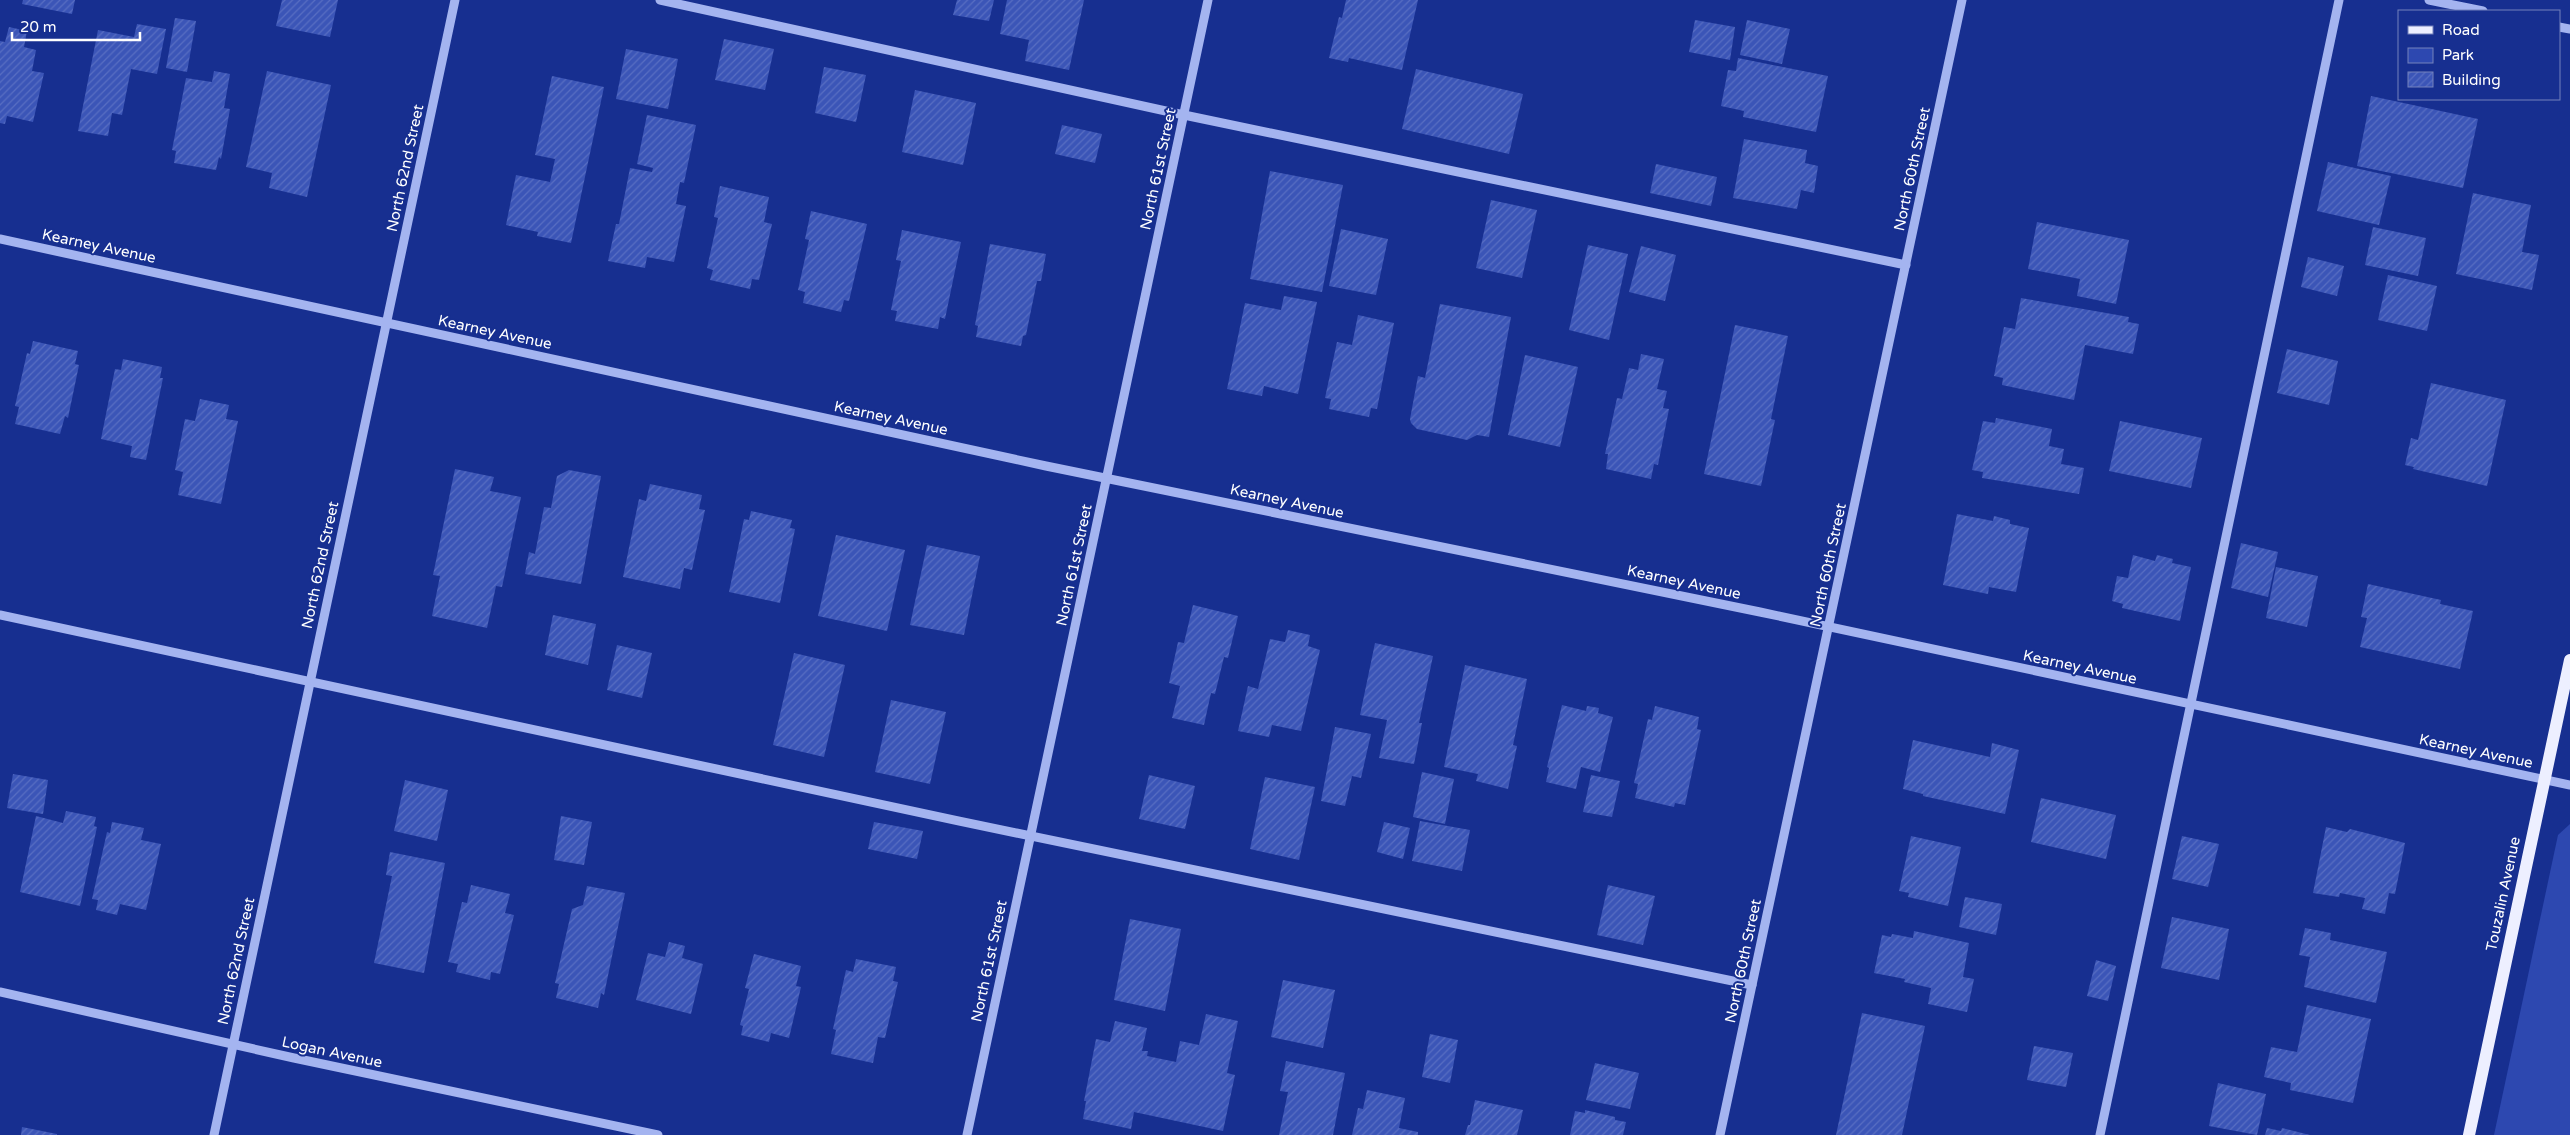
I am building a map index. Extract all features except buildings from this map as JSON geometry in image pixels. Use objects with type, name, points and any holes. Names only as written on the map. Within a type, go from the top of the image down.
[{"type":"main road","name":"Touzalin Avenue","points":[[2469,1135],[2570,660]]},
{"type":"street","name":"North 62nd Street","points":[[214,1135],[455,0]]},
{"type":"street","points":[[660,0],[1184,115],[1906,265]]},
{"type":"street","name":"North 61st Street","points":[[966,1135],[1208,0]]},
{"type":"street","name":"North 60th Street","points":[[1720,1135],[1962,0]]},
{"type":"street","points":[[2100,1135],[2189,704],[2339,0]]},
{"type":"street","points":[[2430,0],[2478,10]]},
{"type":"street","name":"Kearney Avenue","points":[[0,239],[1106,478],[1829,626],[2570,785]]},
{"type":"street","points":[[0,615],[1029,837],[1752,985]]},
{"type":"street","name":"Logan Avenue","points":[[0,992],[658,1135]]},
{"type":"green space","points":[[2570,824],[2570,1135],[2494,1135],[2558,835]]}]
